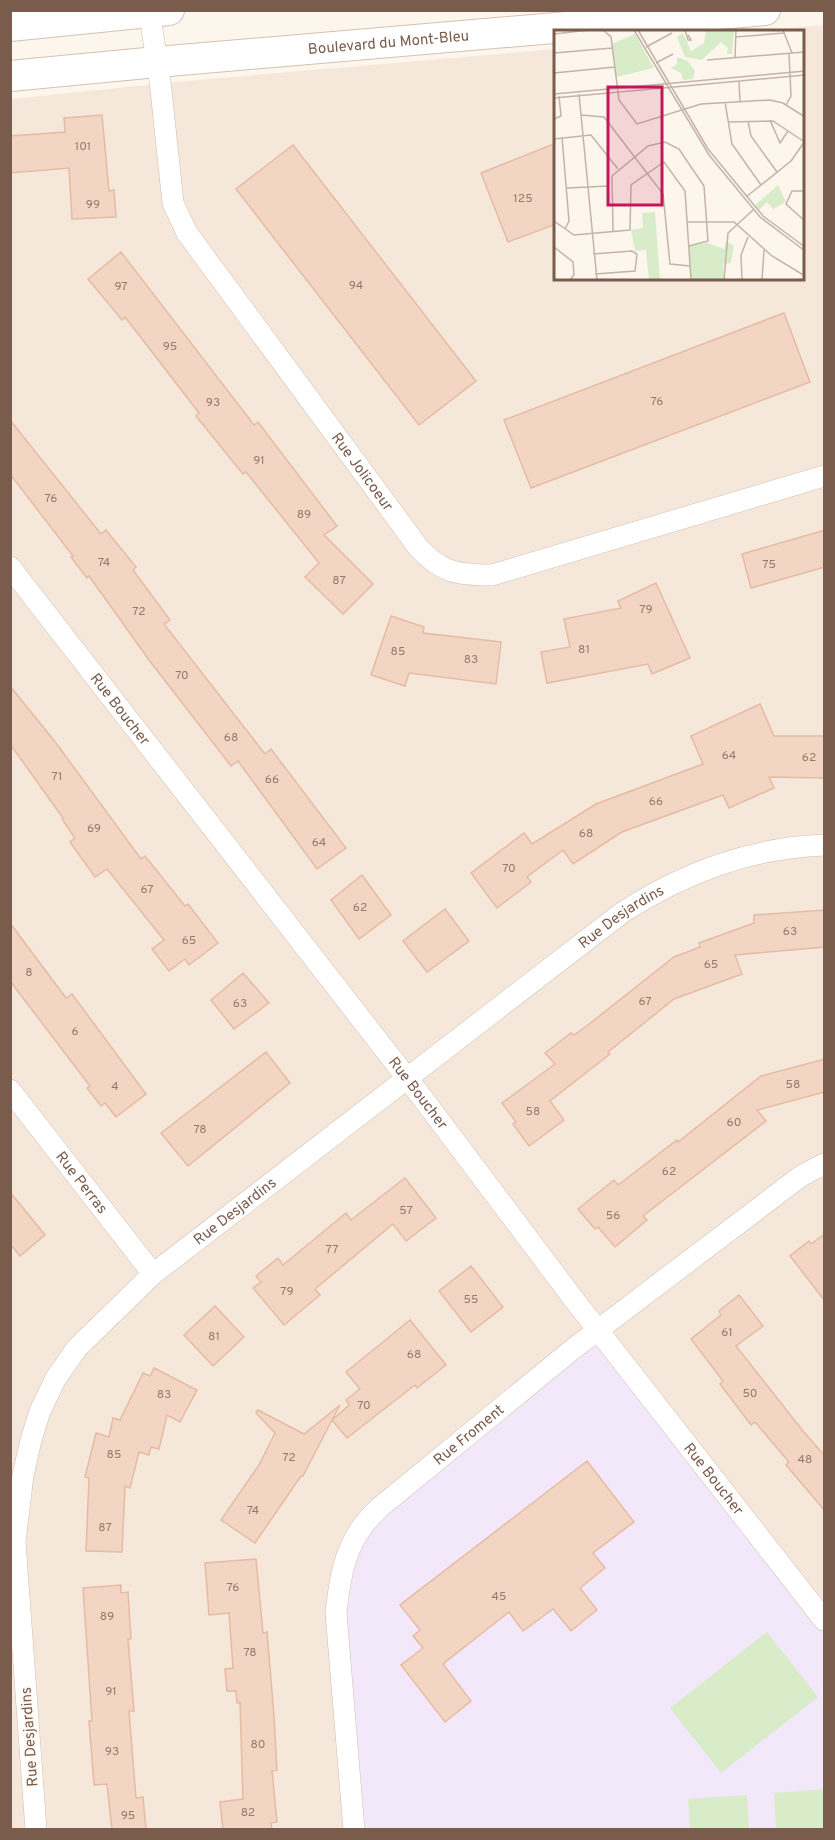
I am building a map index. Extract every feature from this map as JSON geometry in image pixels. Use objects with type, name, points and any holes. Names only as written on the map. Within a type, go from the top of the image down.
[{"type":"street","name":"Boulevard du Mont-Bleu","points":[[10,76],[765,10]]},
{"type":"street","name":"Rue Jolicoeur","points":[[156,11],[157,62],[173,203],[187,233],[412,539],[431,561],[446,570],[463,574],[500,574],[825,476]]},
{"type":"street","points":[[10,26],[156,11]]},
{"type":"street","name":"Rue Boucher","points":[[10,567],[407,1078],[598,1330],[825,1620]]},
{"type":"street","name":"Rue Desjardins","points":[[36,1830],[13,1542],[23,1475],[40,1411],[56,1378],[77,1347],[153,1274],[623,912],[655,892],[692,874],[733,859],[804,845],[825,844]]},
{"type":"street","name":"Rue Perras","points":[[10,1090],[153,1274]]},
{"type":"street","name":"Rue Froment","points":[[354,1830],[336,1613],[342,1574],[359,1531],[379,1508],[598,1330],[801,1176],[825,1164]]},
{"type":"shaded area","points":[[824,25],[824,1829],[11,1830],[11,99],[186,81],[554,49],[554,280],[805,280],[805,30],[767,30]]},
{"type":"shaded area","points":[[598,1330],[824,1620],[824,1829],[354,1830],[336,1613],[359,1531]]},
{"type":"green space","points":[[767,1632],[818,1697],[721,1773],[670,1708]]},
{"type":"green space","points":[[824,1789],[824,1829],[776,1829],[774,1793]]},
{"type":"green space","points":[[747,1795],[749,1829],[690,1829],[688,1799]]},
{"type":"building","points":[[102,115],[109,191],[114,190],[116,217],[72,219],[69,168],[10,173],[10,136],[65,132],[64,118]]},
{"type":"building","points":[[554,144],[554,225],[508,242],[481,173]]},
{"type":"building","points":[[293,145],[476,381],[419,425],[236,189]]},
{"type":"building","points":[[121,252],[254,425],[258,422],[337,526],[324,535],[373,584],[343,614],[305,577],[319,563],[246,472],[243,474],[196,416],[199,413],[125,317],[122,320],[88,279]]},
{"type":"building","points":[[784,313],[810,382],[531,488],[504,420]]},
{"type":"building","points":[[10,420],[101,534],[106,530],[136,567],[133,570],[170,620],[164,624],[265,754],[271,749],[346,848],[317,869],[238,761],[231,766],[10,474]]},
{"type":"building","points":[[825,530],[825,567],[751,588],[742,554]]},
{"type":"building","points":[[656,583],[690,658],[652,674],[648,664],[547,683],[541,652],[570,647],[564,619],[621,608],[618,601]]},
{"type":"building","points":[[391,616],[424,627],[423,633],[501,642],[496,684],[409,673],[405,686],[371,675]]},
{"type":"building","points":[[10,686],[56,743],[141,859],[145,856],[185,906],[188,904],[218,943],[189,965],[185,959],[169,971],[152,949],[164,940],[107,869],[95,877],[70,842],[75,838],[63,818],[10,744]]},
{"type":"building","points":[[760,704],[774,736],[825,736],[825,778],[769,777],[774,788],[729,808],[723,795],[622,832],[573,864],[563,850],[527,877],[531,882],[497,908],[471,873],[524,833],[532,844],[596,804],[703,764],[691,736]]},
{"type":"building","points":[[362,875],[391,915],[359,939],[331,900]]},
{"type":"building","points":[[445,909],[469,941],[427,972],[403,941]]},
{"type":"building","points":[[825,910],[825,947],[735,955],[742,974],[674,999],[608,1052],[610,1054],[550,1101],[564,1120],[529,1146],[513,1124],[516,1122],[502,1103],[555,1064],[545,1053],[571,1033],[574,1035],[588,1025],[674,957],[700,947],[699,943],[754,923],[754,915]]},
{"type":"building","points":[[10,923],[66,998],[72,994],[146,1094],[116,1117],[105,1103],[101,1106],[87,1088],[90,1086],[10,981]]},
{"type":"building","points":[[243,973],[269,1003],[234,1029],[211,1000]]},
{"type":"building","points":[[266,1052],[290,1083],[188,1166],[161,1133]]},
{"type":"building","points":[[825,1059],[825,1092],[757,1110],[766,1121],[643,1216],[647,1220],[615,1247],[578,1209],[614,1180],[618,1185],[677,1140],[678,1142],[761,1076]]},
{"type":"building","points":[[405,1178],[436,1218],[406,1241],[393,1224],[315,1289],[320,1295],[284,1325],[253,1288],[261,1282],[256,1276],[278,1258],[283,1265],[346,1213],[351,1220]]},
{"type":"building","points":[[10,1192],[45,1235],[20,1256],[10,1244]]},
{"type":"building","points":[[825,1234],[825,1301],[790,1256],[809,1241],[811,1244]]},
{"type":"building","points":[[471,1266],[503,1307],[471,1332],[439,1291]]},
{"type":"building","points":[[739,1295],[763,1326],[736,1346],[825,1456],[825,1511],[786,1465],[789,1462],[755,1422],[751,1425],[720,1384],[723,1381],[691,1339],[721,1315],[719,1311]]},
{"type":"building","points":[[215,1306],[244,1337],[213,1366],[184,1335]]},
{"type":"building","points":[[410,1320],[446,1365],[417,1388],[415,1385],[347,1438],[332,1420],[349,1405],[346,1400],[360,1389],[346,1372]]},
{"type":"building","points":[[154,1368],[197,1390],[180,1422],[167,1415],[159,1449],[151,1447],[149,1455],[139,1452],[130,1488],[125,1486],[122,1552],[86,1551],[89,1478],[85,1477],[96,1433],[109,1437],[113,1418],[120,1420],[143,1373],[150,1376]]},
{"type":"building","points":[[340,1405],[303,1476],[255,1543],[221,1520],[259,1465],[275,1433],[256,1413],[258,1410],[304,1434]]},
{"type":"building","points":[[587,1461],[634,1522],[593,1553],[605,1568],[580,1588],[597,1610],[571,1631],[553,1609],[523,1631],[509,1612],[443,1664],[471,1701],[445,1722],[401,1665],[423,1648],[413,1636],[420,1630],[400,1605]]},
{"type":"building","points":[[256,1559],[263,1633],[267,1632],[274,1716],[277,1770],[272,1771],[277,1822],[271,1823],[272,1830],[223,1830],[220,1802],[243,1799],[240,1702],[237,1703],[236,1691],[227,1691],[225,1669],[233,1668],[229,1613],[209,1615],[205,1563]]},
{"type":"building","points":[[121,1585],[121,1593],[128,1592],[131,1639],[128,1639],[134,1711],[129,1711],[136,1798],[143,1797],[146,1830],[112,1830],[107,1784],[94,1785],[83,1588]]}]
